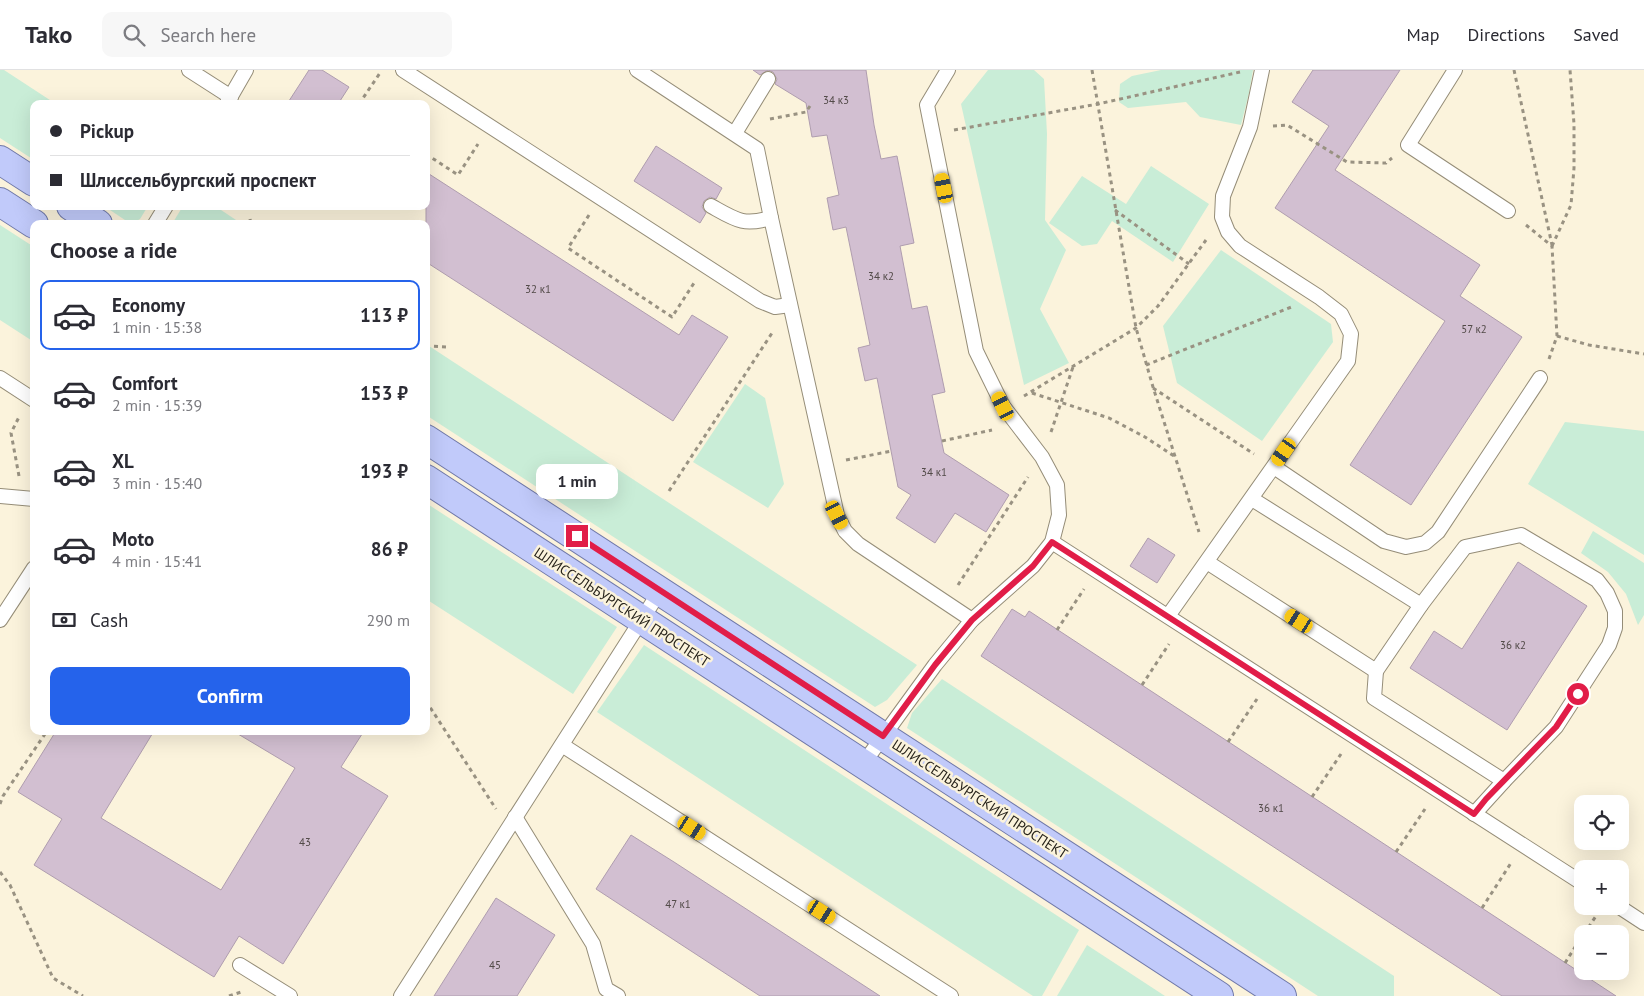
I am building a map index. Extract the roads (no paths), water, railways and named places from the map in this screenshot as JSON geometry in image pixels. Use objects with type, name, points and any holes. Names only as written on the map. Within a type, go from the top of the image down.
[{"type":"main road","points":[[0,160],[30,179]]},
{"type":"main road","points":[[0,202],[30,221]]},
{"type":"main road","points":[[77,210],[92,220]]},
{"type":"main road","name":"ШЛИССЕЛЬБУРГСКИЙ ПРОСПЕКТ","points":[[430,442],[1282,996]]},
{"type":"main road","name":"ШЛИССЕЛЬБУРГСКИЙ ПРОСПЕКТ","points":[[430,482],[1220,996]]},
{"type":"lane","points":[[189,70],[228,100],[246,70]]},
{"type":"lane","points":[[403,70],[760,302],[775,306],[790,305]]},
{"type":"lane","points":[[637,70],[738,129],[757,149],[837,515],[845,531],[858,544],[972,620]]},
{"type":"lane","points":[[863,764],[935,665],[972,620],[1033,566],[1052,542],[1059,515],[1057,485],[1042,457],[1003,406],[976,351],[927,105],[948,70]]},
{"type":"lane","points":[[1168,616],[1348,361],[1351,334],[1341,314],[1240,246],[1228,232],[1222,217],[1223,196],[1250,128],[1262,70]]},
{"type":"lane","points":[[1455,70],[1408,145],[1508,211]]},
{"type":"lane","points":[[738,129],[768,79]]},
{"type":"lane","points":[[711,206],[735,220],[753,223],[771,218]]},
{"type":"lane","points":[[0,378],[30,398]]},
{"type":"lane","points":[[1274,467],[1384,540],[1406,546],[1425,542],[1438,532],[1540,378]]},
{"type":"lane","points":[[0,496],[28,498]]},
{"type":"lane","points":[[1252,499],[1421,605]]},
{"type":"lane","points":[[1474,814],[1556,727],[1609,645],[1615,628],[1614,611],[1607,594],[1596,580],[1521,536],[1464,546],[1376,671],[1374,698],[1504,781]]},
{"type":"lane","points":[[1052,542],[1574,878]]},
{"type":"lane","points":[[1207,562],[1376,671]]},
{"type":"lane","points":[[0,620],[30,574]]},
{"type":"lane","points":[[401,996],[660,591]]},
{"type":"lane","points":[[562,745],[952,996]]},
{"type":"lane","points":[[512,823],[593,944],[609,994]]},
{"type":"lane","points":[[1629,913],[1644,923]]},
{"type":"lane","points":[[240,965],[290,996]]}]
